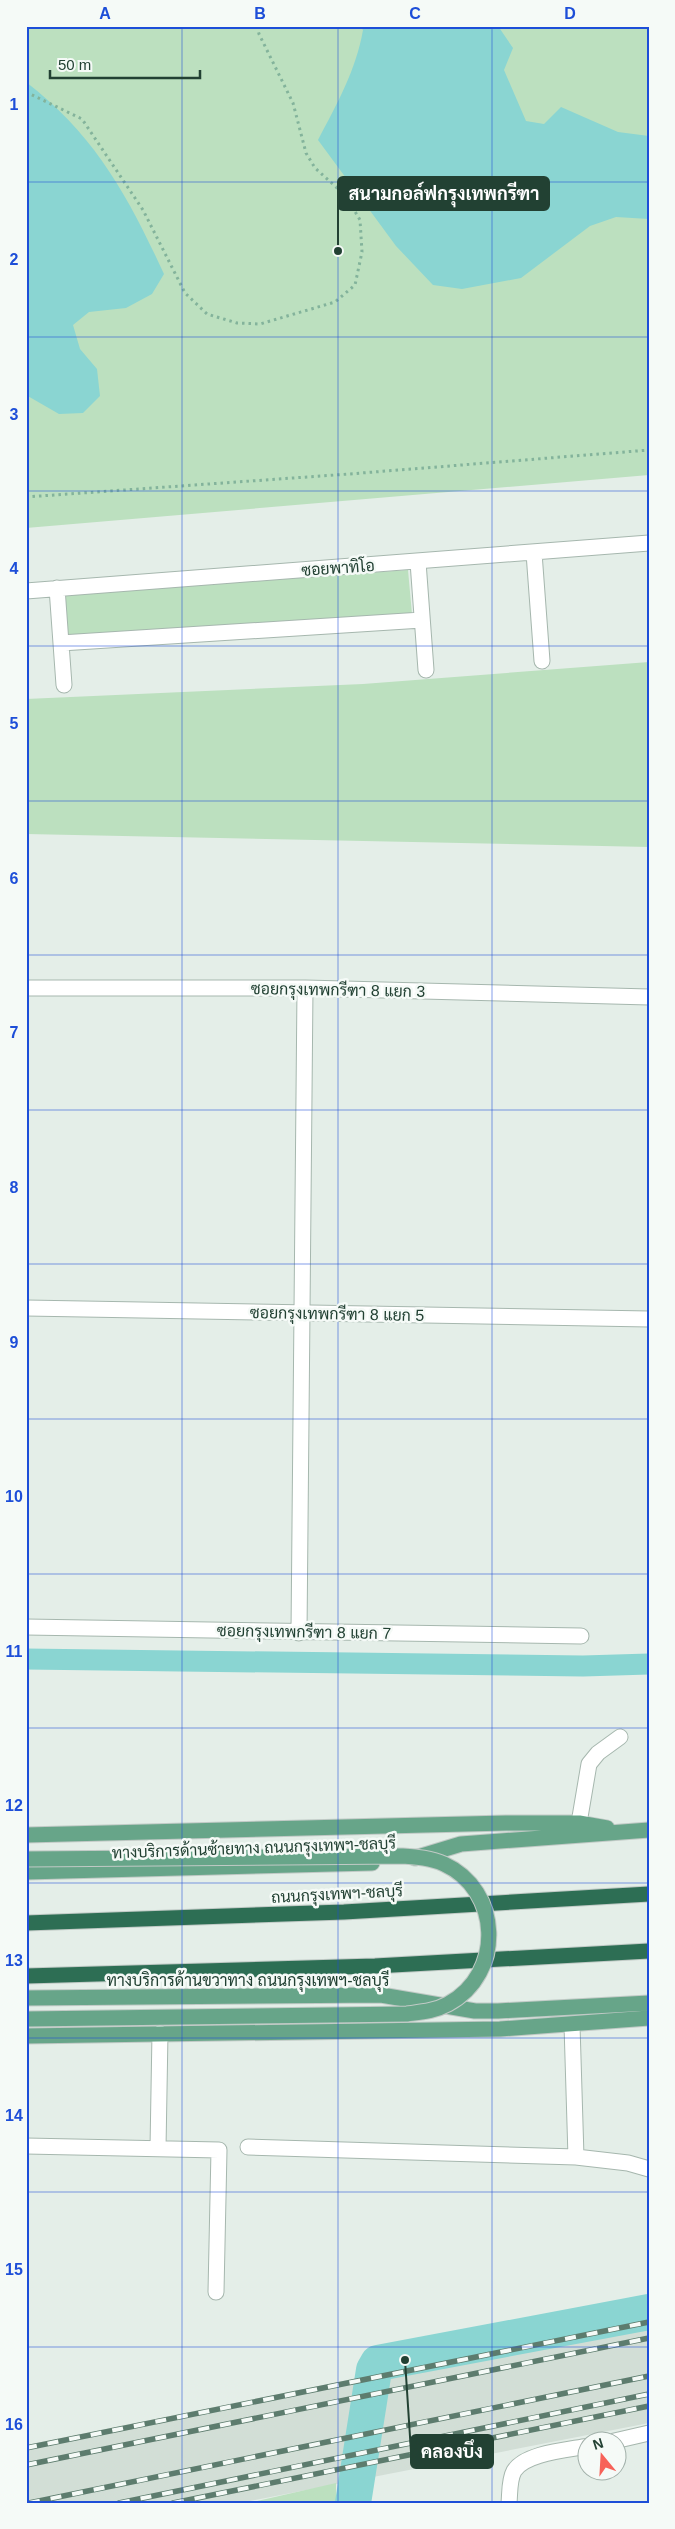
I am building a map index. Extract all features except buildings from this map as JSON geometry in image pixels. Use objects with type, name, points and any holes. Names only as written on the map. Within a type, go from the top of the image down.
[{"type":"highway","name":"ถนนกรุงเทพฯ-ชลบุรี","points":[[26,1923],[344,1912],[649,1894]]},
{"type":"highway","points":[[26,1976],[375,1966],[649,1950]]},
{"type":"main road","name":"ทางบริการด้านซ้ายทาง ถนนกรุงเทพฯ-ชลบุรี","points":[[26,1835],[506,1823],[579,1823],[631,1831]]},
{"type":"main road","name":"ทางบริการด้านซ้ายทาง ถนนกรุงเทพฯ-ชลบุรี","points":[[26,1872],[402,1862],[461,1844],[649,1830]]},
{"type":"main road","points":[[26,1858],[370,1856],[426,1858],[443,1863],[461,1874],[473,1886],[485,1908],[490,1938],[478,1974],[463,1993],[449,2004],[430,2011],[407,2014],[26,2019]]},
{"type":"main road","name":"ทางบริการด้านขวาทาง ถนนกรุงเทพฯ-ชลบุรี","points":[[26,1998],[381,1995],[475,2011],[649,2003]]},
{"type":"main road","points":[[26,2036],[500,2029],[649,2018]]},
{"type":"street","name":"ซอยพาทิโอ","points":[[26,591],[649,543]]},
{"type":"street","points":[[534,553],[542,662]]},
{"type":"street","points":[[418,562],[426,670]]},
{"type":"street","points":[[57,588],[64,685]]},
{"type":"street","points":[[61,643],[422,620]]},
{"type":"street","name":"ซอยกรุงเทพกรีฑา 8 แยก 3","points":[[26,988],[305,988],[649,997]]},
{"type":"street","points":[[299,1632],[305,988]]},
{"type":"street","name":"ซอยกรุงเทพกรีฑา 8 แยก 5","points":[[26,1308],[649,1319]]},
{"type":"street","name":"ซอยกรุงเทพกรีฑา 8 แยก 7","points":[[26,1627],[581,1636]]},
{"type":"street","points":[[579,1823],[589,1764],[598,1753],[620,1737]]},
{"type":"street","points":[[572,2025],[576,2157]]},
{"type":"street","points":[[158,2148],[160,2033]]},
{"type":"street","points":[[26,2146],[219,2150],[216,2292]]},
{"type":"street","points":[[248,2147],[576,2157],[628,2163],[649,2169]]},
{"type":"street","points":[[628,2438],[649,2434]]},
{"type":"street","points":[[509,2503],[513,2473],[520,2464],[530,2458],[578,2448]]},
{"type":"path","points":[[26,92],[82,120],[143,210],[184,293],[207,314],[237,322],[260,324],[296,314],[335,302],[355,285],[362,252],[360,220],[346,196],[315,168],[306,153],[294,103],[259,34],[257,26]]},
{"type":"path","points":[[26,497],[649,450]]},
{"type":"shaded area","points":[[649,2319],[649,2423],[603,2432],[578,2432],[578,2437],[240,2503],[26,2503],[26,2445]]},
{"type":"green space","points":[[26,26],[649,26],[649,475],[26,528]]},
{"type":"green space","points":[[408,570],[412,614],[67,635],[65,595]]},
{"type":"green space","points":[[649,662],[649,847],[26,834],[26,699],[363,684]]},
{"type":"green space","points":[[336,2483],[336,2503],[248,2503]]},
{"type":"water","points":[[360,26],[498,26],[513,48],[504,70],[526,121],[544,124],[561,107],[618,132],[649,136],[649,219],[616,217],[590,226],[521,278],[462,289],[433,285],[396,246],[318,140],[351,73],[363,30]]},
{"type":"water","points":[[26,82],[72,123],[90,145],[123,193],[164,274],[152,294],[126,308],[89,312],[73,325],[80,349],[97,369],[100,396],[83,413],[59,414],[26,395]]},
{"type":"waterway","points":[[26,1659],[583,1666],[649,1664]]},
{"type":"waterway","points":[[353,2503],[374,2370],[378,2363],[649,2312]]},
{"type":"railway","points":[[26,2448],[649,2322]]},
{"type":"railway","points":[[26,2465],[649,2338]]},
{"type":"railway","points":[[29,2503],[649,2376]]},
{"type":"railway","points":[[119,2503],[649,2394]]},
{"type":"railway","points":[[173,2503],[649,2406]]},
{"type":"place","name":"สนามกอล์ฟกรุงเทพกรีฑา","points":[[338,251]]},
{"type":"place","name":"คลองบึง","points":[[405,2360]]}]
